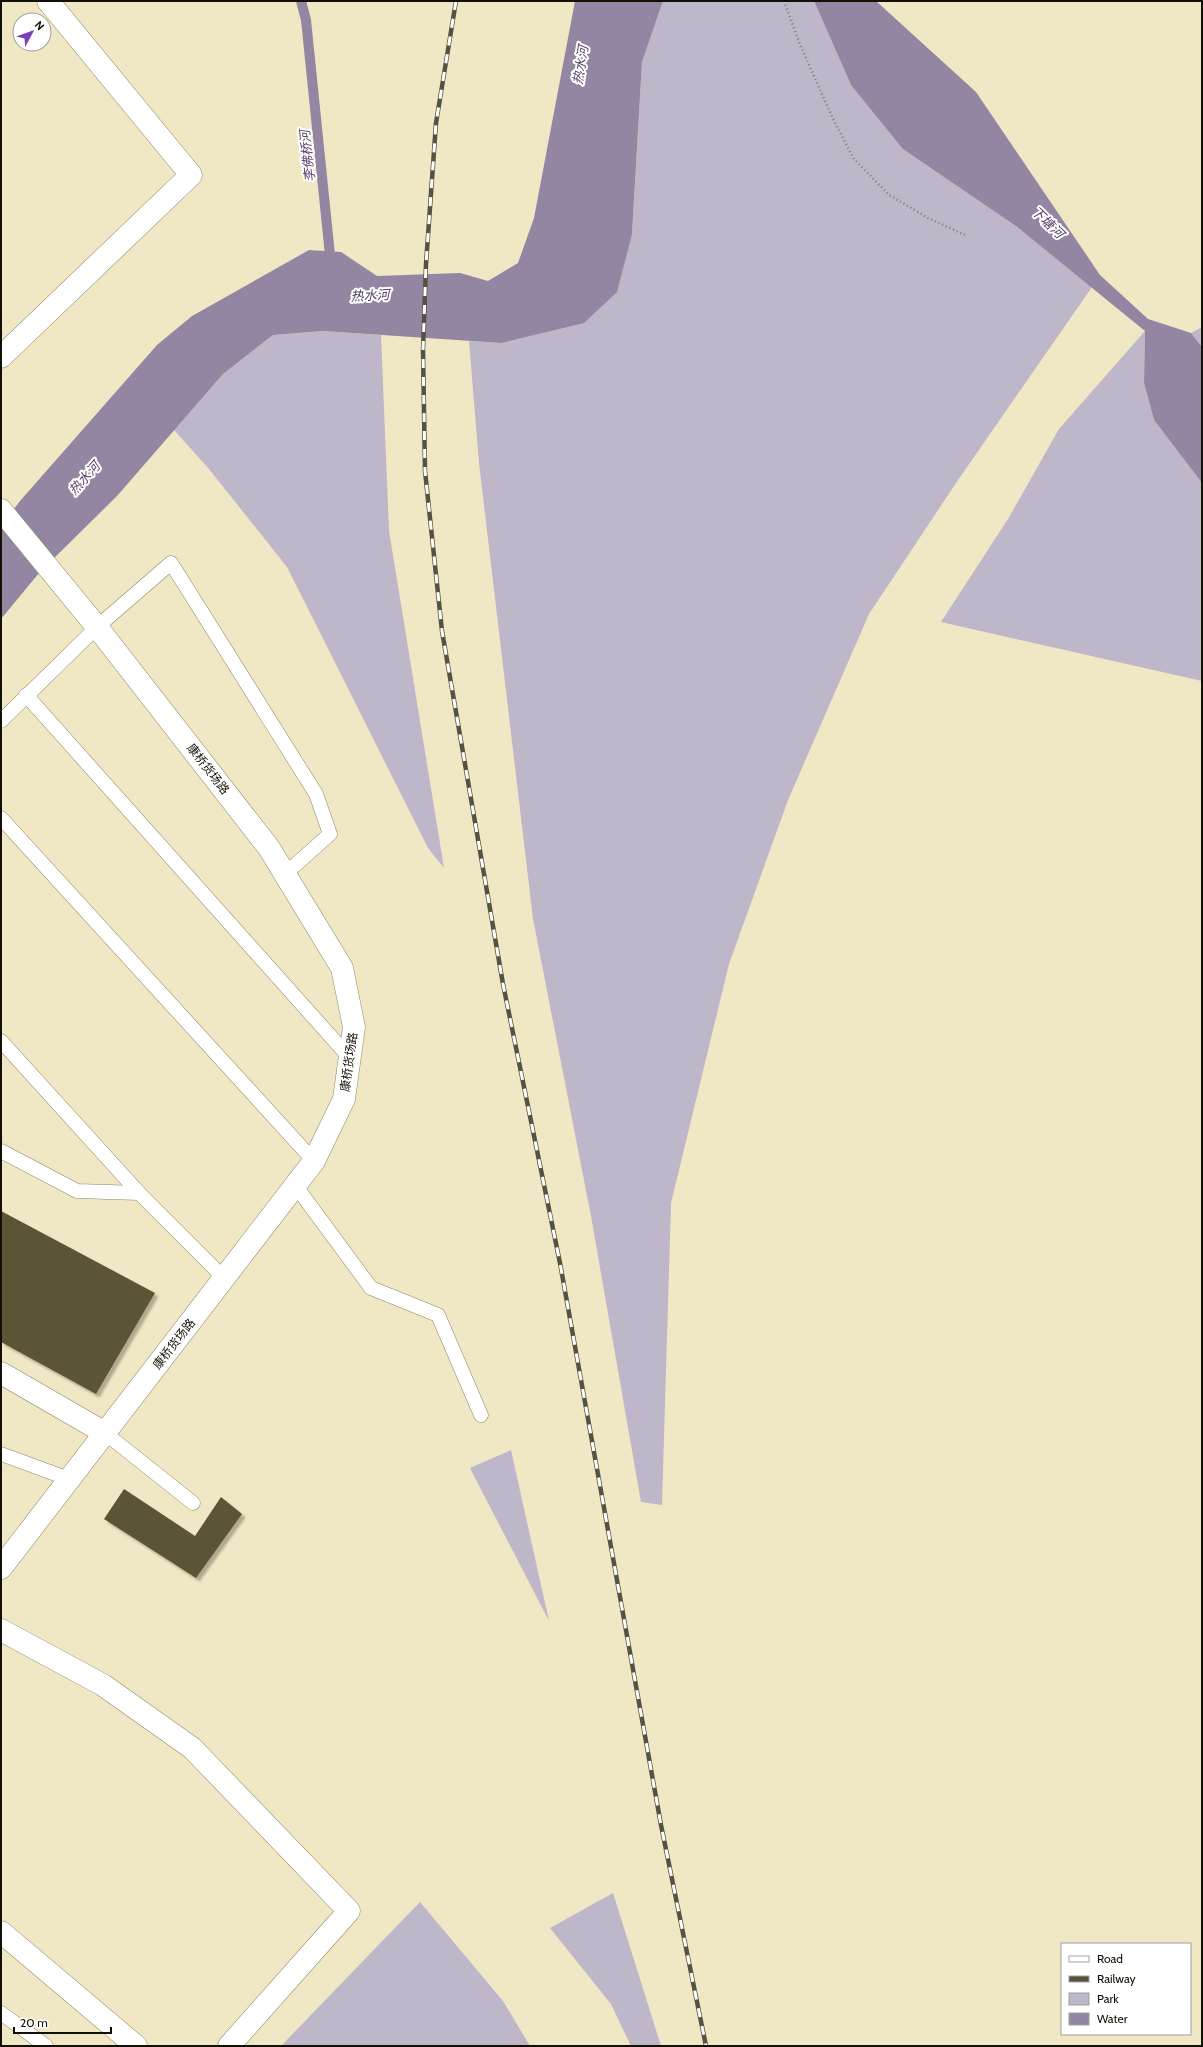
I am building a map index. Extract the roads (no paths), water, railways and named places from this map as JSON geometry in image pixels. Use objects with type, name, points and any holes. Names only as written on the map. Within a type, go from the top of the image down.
[{"type":"street","points":[[1,357],[191,174],[48,1]]},
{"type":"street","name":"康桥货场路","points":[[1,1568],[314,1161],[344,1099],[354,1027],[342,968],[269,848],[60,580],[2,512]]},
{"type":"street","points":[[1,1373],[105,1433]]},
{"type":"street","points":[[1,1630],[102,1685],[192,1748],[349,1911],[230,2046]]},
{"type":"street","points":[[1,1932],[136,2046]]},
{"type":"lane","points":[[1,721],[97,627],[171,563],[316,794],[330,834],[285,874]]},
{"type":"lane","points":[[26,695],[350,1058]]},
{"type":"lane","points":[[1,818],[314,1161]]},
{"type":"lane","points":[[1,1042],[138,1193],[224,1278]]},
{"type":"lane","points":[[1,1151],[77,1191],[138,1193]]},
{"type":"lane","points":[[295,1185],[371,1288],[438,1315],[481,1414]]},
{"type":"lane","points":[[105,1433],[193,1503]]},
{"type":"lane","points":[[1,1454],[70,1479]]},
{"type":"lane","points":[[1,2013],[46,2046]]},
{"type":"water","name":"热水河","points":[[575,1],[663,1],[642,62],[632,234],[617,292],[584,323],[501,343],[323,331],[273,335],[223,374],[117,496],[39,573],[1,619],[1,526],[20,501],[157,345],[192,316],[309,250],[341,252],[377,276],[460,273],[488,281],[518,263],[534,218]]},
{"type":"water","name":"下塘河","points":[[814,1],[876,1],[976,92],[1100,275],[1148,319],[1191,333],[1202,347],[1202,483],[1154,420],[1144,383],[1145,331],[1016,226],[903,149],[851,85]]},
{"type":"waterway","name":"李佛桥河","points":[[301,1],[306,20],[331,265]]},
{"type":"railway","points":[[456,1],[436,123],[426,264],[423,350],[425,471],[442,631],[503,984],[560,1263],[661,1825],[706,2046]]}]
